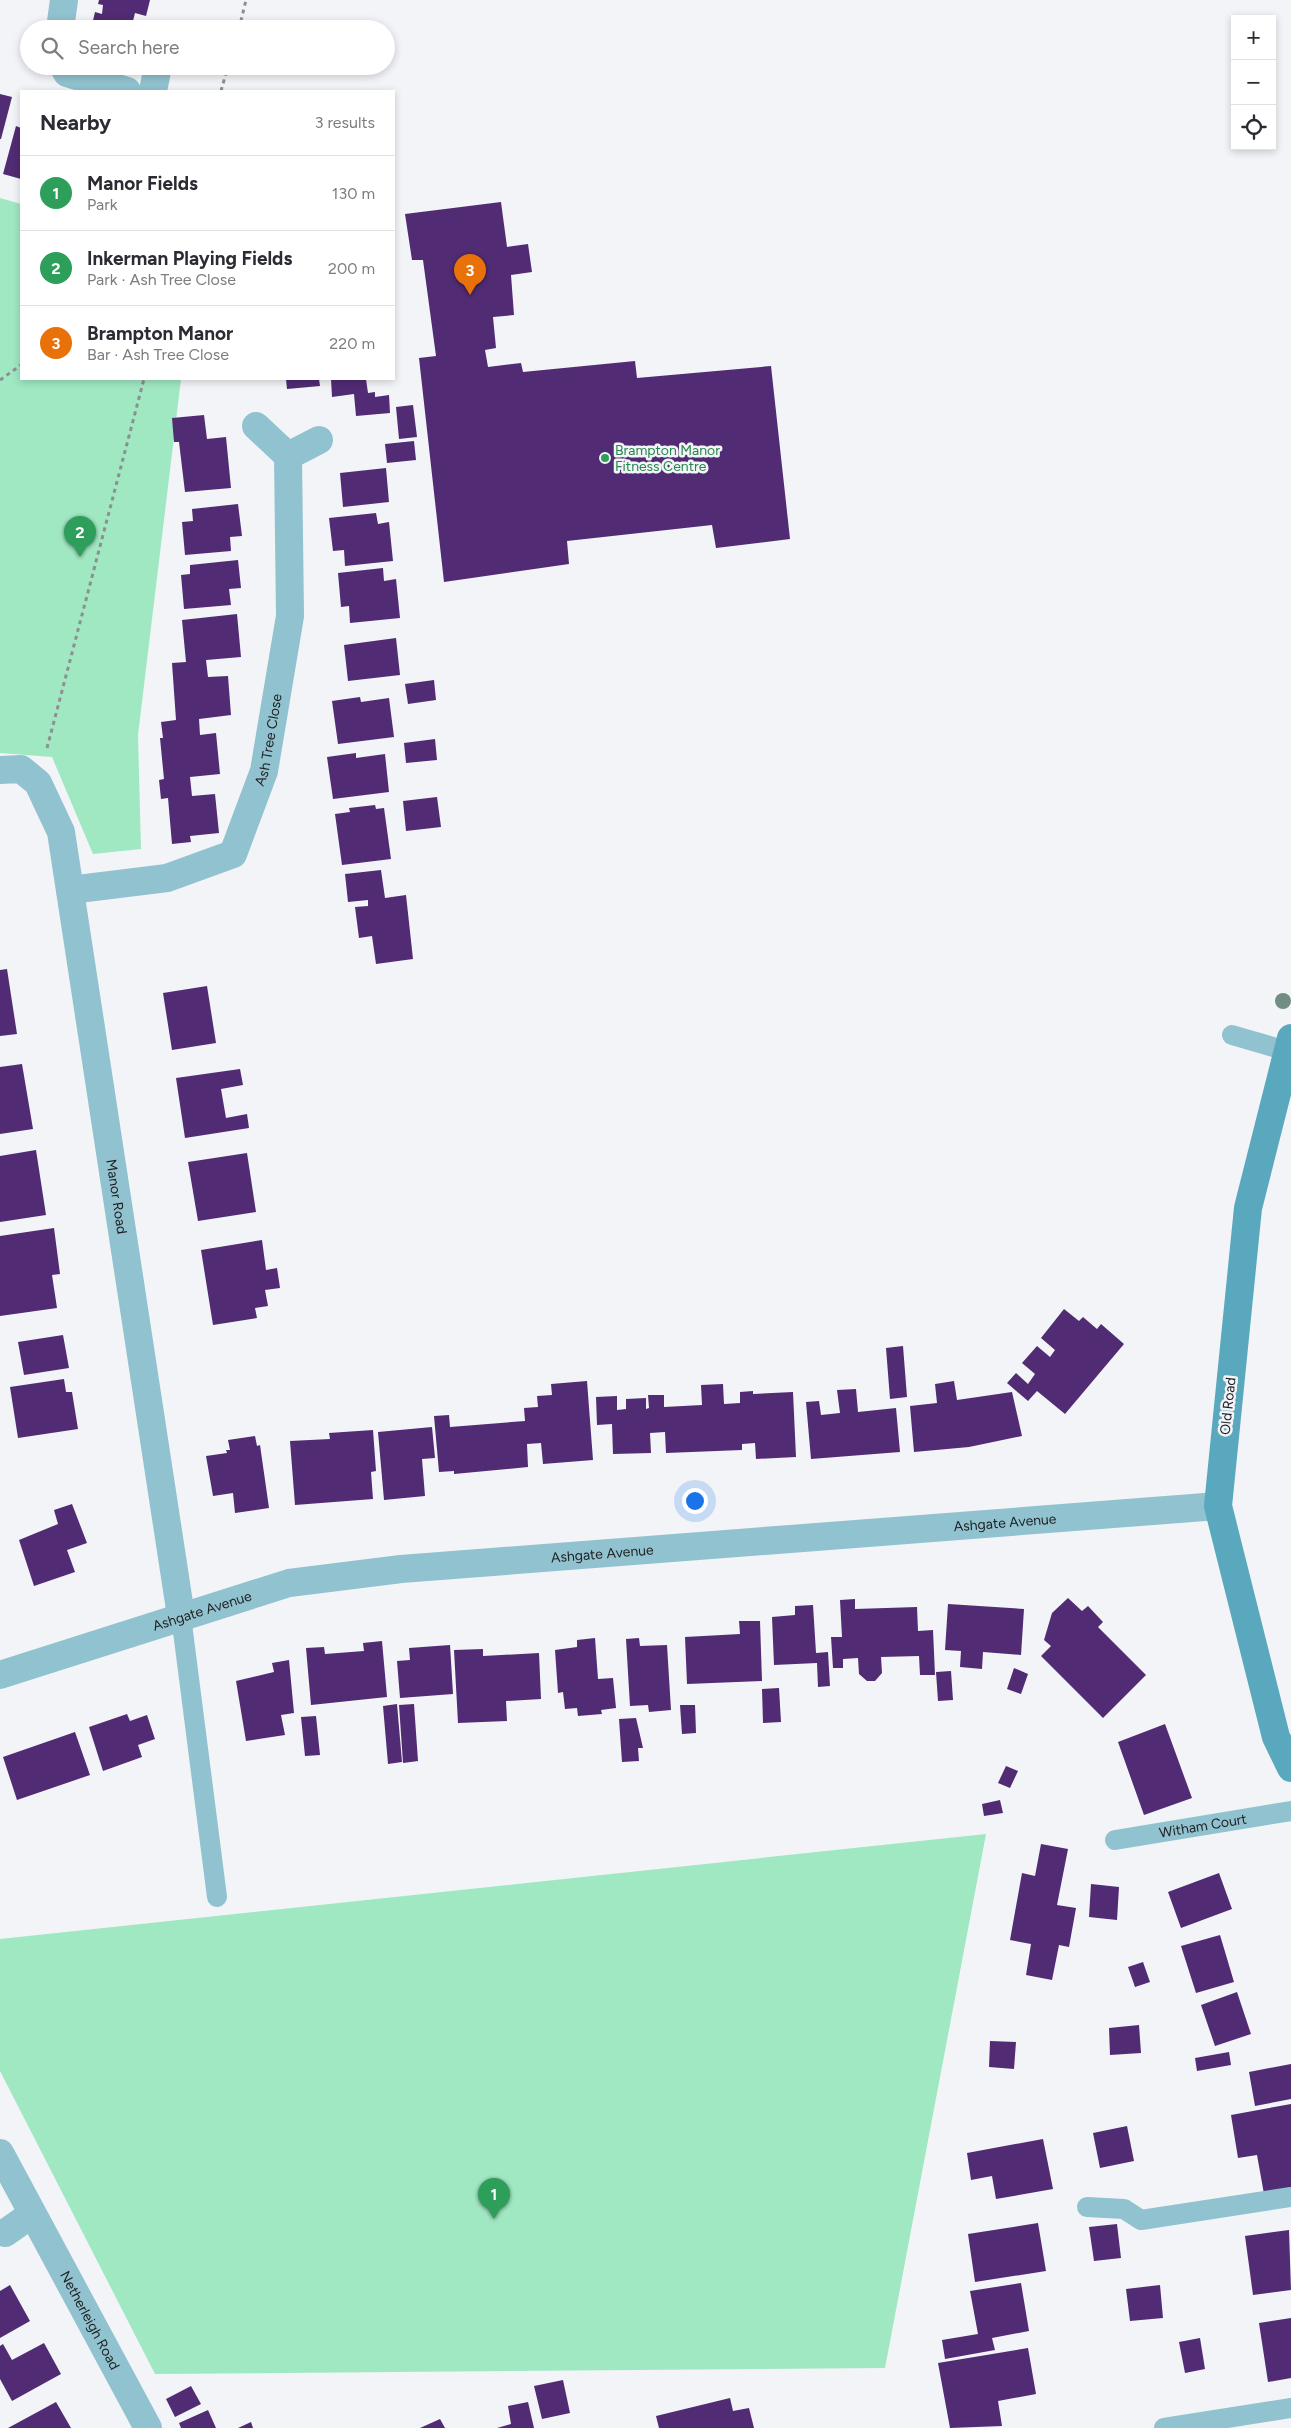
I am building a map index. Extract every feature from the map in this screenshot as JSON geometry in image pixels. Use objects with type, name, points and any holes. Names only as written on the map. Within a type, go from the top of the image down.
[{"type":"street","points":[[61,20],[64,0]]},
{"type":"street","points":[[74,75],[124,90]]},
{"type":"street","points":[[153,90],[156,75]]},
{"type":"street","points":[[256,426],[288,456],[320,440]]},
{"type":"street","name":"Ash Tree Close","points":[[70,890],[167,878],[233,854],[264,771],[290,616],[288,456]]},
{"type":"street","points":[[0,770],[21,769],[38,783]]},
{"type":"street","name":"Manor Road","points":[[38,783],[61,832],[181,1616]]},
{"type":"street","name":"Old Road","points":[[1289,1044],[1248,1208],[1218,1506],[1276,1737],[1291,1768]]},
{"type":"street","name":"Ashgate Avenue","points":[[0,1675],[289,1583],[401,1569],[1218,1506]]},
{"type":"street","name":"Netherleigh Road","points":[[0,2154],[148,2428]]},
{"type":"street","points":[[5,2233],[32,2214]]},
{"type":"lane","points":[[1232,1035],[1289,1044]]},
{"type":"lane","points":[[181,1616],[217,1898]]},
{"type":"lane","name":"Witham Court","points":[[1114,1840],[1291,1811]]},
{"type":"lane","points":[[1087,2207],[1124,2209],[1141,2220],[1291,2197]]},
{"type":"lane","points":[[1164,2428],[1291,2408]]},
{"type":"path","points":[[241,20],[246,0]]},
{"type":"path","points":[[221,90],[225,75]]},
{"type":"path","points":[[0,380],[20,366]]},
{"type":"path","points":[[38,783],[144,380]]},
{"type":"green space","points":[[0,198],[20,204],[20,380],[181,380],[138,735],[141,849],[93,854],[52,757],[0,753]]},
{"type":"green space","points":[[986,1834],[885,2368],[155,2374],[0,2071],[0,1939]]},
{"type":"building","points":[[99,0],[150,0],[146,16],[135,13],[133,20],[93,20],[95,12],[102,14],[103,5],[98,4]]},
{"type":"building","points":[[0,94],[12,97],[1,139],[0,139]]},
{"type":"building","points":[[16,126],[20,128],[20,179],[3,174]]},
{"type":"building","name":"Brampton Manor Fitness Centre","points":[[501,202],[507,247],[528,244],[532,272],[511,275],[514,315],[493,317],[496,348],[485,350],[488,367],[521,363],[523,372],[635,361],[637,378],[771,366],[790,539],[716,548],[712,525],[567,541],[569,564],[444,582],[419,358],[436,356],[423,260],[412,260],[405,214]]},
{"type":"building","points":[[286,380],[319,380],[320,386],[287,389]]},
{"type":"building","points":[[331,380],[366,380],[368,393],[375,392],[375,397],[389,395],[390,413],[356,416],[354,394],[332,397]]},
{"type":"building","points":[[413,405],[417,437],[399,439],[396,407]]},
{"type":"building","points":[[204,415],[207,439],[226,437],[231,488],[185,492],[179,442],[174,442],[172,418]]},
{"type":"building","points":[[414,441],[416,460],[387,463],[385,444]]},
{"type":"building","points":[[386,468],[389,502],[343,507],[340,473]]},
{"type":"building","points":[[238,504],[242,536],[230,537],[231,551],[185,555],[182,522],[193,521],[192,509]]},
{"type":"building","points":[[376,513],[378,524],[389,522],[393,561],[345,566],[344,550],[333,551],[329,518]]},
{"type":"building","points":[[238,560],[241,588],[229,589],[231,605],[184,609],[181,575],[190,574],[190,565]]},
{"type":"building","points":[[383,568],[384,581],[396,579],[400,618],[350,623],[349,606],[341,607],[338,573]]},
{"type":"building","points":[[237,614],[241,657],[206,660],[208,677],[228,676],[231,715],[199,719],[200,735],[216,733],[220,774],[190,777],[192,796],[215,794],[219,833],[190,836],[191,842],[172,844],[168,798],[161,799],[159,780],[164,779],[160,738],[163,738],[161,722],[176,720],[172,663],[186,662],[182,620]]},
{"type":"building","points":[[396,638],[400,675],[348,681],[344,645]]},
{"type":"building","points":[[434,680],[436,700],[408,704],[405,684]]},
{"type":"building","points":[[360,697],[361,702],[389,698],[394,737],[338,744],[332,701]]},
{"type":"building","points":[[435,739],[437,760],[406,763],[404,743]]},
{"type":"building","points":[[356,753],[356,758],[385,754],[389,792],[333,799],[327,757]]},
{"type":"building","points":[[437,797],[441,827],[406,831],[403,801]]},
{"type":"building","points":[[375,805],[376,809],[384,808],[391,859],[342,865],[335,814],[350,812],[349,808]]},
{"type":"building","points":[[381,870],[385,898],[406,895],[413,959],[376,964],[372,936],[359,938],[355,907],[368,906],[368,900],[348,902],[345,874]]},
{"type":"building","points":[[7,969],[17,1034],[0,1036],[0,970]]},
{"type":"building","points":[[207,986],[216,1043],[172,1050],[163,993]]},
{"type":"building","points":[[22,1064],[33,1129],[0,1134],[0,1067]]},
{"type":"building","points":[[240,1069],[243,1085],[221,1089],[226,1118],[247,1114],[249,1128],[185,1138],[176,1078]]},
{"type":"building","points":[[36,1150],[46,1215],[0,1222],[0,1156]]},
{"type":"building","points":[[247,1153],[256,1212],[198,1221],[188,1162]]},
{"type":"building","points":[[54,1228],[60,1274],[52,1275],[57,1308],[0,1316],[0,1236]]},
{"type":"building","points":[[262,1240],[266,1270],[277,1268],[280,1288],[265,1290],[268,1306],[255,1308],[257,1318],[213,1325],[201,1250]]},
{"type":"building","points":[[1064,1309],[1079,1321],[1083,1317],[1097,1329],[1101,1324],[1124,1344],[1065,1414],[1037,1391],[1028,1401],[1007,1383],[1016,1373],[1028,1384],[1035,1374],[1022,1363],[1037,1346],[1050,1357],[1055,1350],[1041,1338]]},
{"type":"building","points":[[63,1335],[69,1368],[24,1375],[18,1342]]},
{"type":"building","points":[[903,1346],[907,1397],[890,1399],[886,1348]]},
{"type":"building","points":[[64,1379],[66,1392],[72,1392],[78,1429],[18,1438],[10,1387]]},
{"type":"building","points":[[587,1381],[593,1460],[543,1464],[541,1443],[527,1444],[528,1467],[454,1474],[454,1471],[439,1472],[434,1416],[449,1415],[450,1427],[525,1421],[524,1408],[538,1407],[537,1396],[552,1395],[551,1384]]},
{"type":"building","points":[[954,1381],[957,1400],[1012,1392],[1022,1436],[969,1447],[914,1452],[910,1406],[937,1403],[935,1384]]},
{"type":"building","points":[[723,1384],[724,1404],[740,1403],[740,1392],[753,1391],[753,1394],[793,1392],[796,1457],[756,1459],[755,1443],[742,1444],[742,1450],[666,1453],[665,1432],[650,1433],[651,1453],[613,1454],[612,1424],[597,1425],[596,1397],[617,1396],[617,1410],[626,1409],[626,1399],[646,1398],[646,1409],[649,1408],[648,1395],[664,1395],[664,1407],[702,1405],[701,1385]]},
{"type":"building","points":[[856,1389],[858,1412],[896,1408],[900,1452],[811,1459],[806,1402],[819,1401],[821,1415],[840,1413],[837,1390]]},
{"type":"building","points":[[432,1427],[435,1458],[422,1459],[425,1496],[384,1500],[378,1432]]},
{"type":"building","points":[[373,1430],[376,1471],[371,1472],[373,1499],[295,1505],[290,1441],[330,1439],[329,1433]]},
{"type":"building","points":[[255,1436],[257,1446],[260,1445],[269,1508],[235,1513],[233,1493],[213,1496],[206,1456],[227,1453],[226,1450],[230,1450],[228,1440]]},
{"type":"building","points":[[72,1504],[87,1543],[67,1550],[75,1572],[34,1586],[19,1540],[58,1524],[54,1510]]},
{"type":"building","points":[[1068,1598],[1082,1611],[1088,1606],[1103,1622],[1098,1627],[1146,1675],[1103,1718],[1041,1656],[1051,1646],[1044,1640],[1052,1613]]},
{"type":"building","points":[[855,1599],[855,1609],[917,1607],[918,1631],[933,1630],[935,1675],[920,1675],[919,1656],[881,1657],[882,1673],[875,1681],[867,1681],[859,1674],[858,1658],[843,1659],[843,1668],[833,1668],[831,1637],[842,1637],[840,1600]]},
{"type":"building","points":[[948,1604],[1024,1609],[1021,1655],[983,1652],[982,1669],[960,1667],[961,1651],[945,1650]]},
{"type":"building","points":[[813,1605],[816,1653],[828,1652],[830,1686],[818,1687],[817,1663],[774,1665],[772,1617],[795,1615],[795,1606]]},
{"type":"building","points":[[739,1621],[760,1621],[762,1681],[687,1684],[685,1637],[740,1634]]},
{"type":"building","points":[[595,1638],[598,1679],[613,1678],[616,1708],[601,1710],[602,1714],[578,1716],[577,1708],[565,1709],[563,1692],[558,1693],[555,1650],[577,1647],[577,1640]]},
{"type":"building","points":[[639,1638],[640,1646],[667,1645],[671,1710],[649,1712],[648,1705],[630,1706],[626,1639]]},
{"type":"building","points":[[382,1641],[387,1697],[311,1705],[306,1648],[324,1647],[325,1654],[364,1651],[363,1643]]},
{"type":"building","points":[[450,1645],[453,1694],[400,1698],[397,1661],[410,1660],[409,1648]]},
{"type":"building","points":[[483,1649],[483,1656],[539,1653],[541,1699],[506,1701],[507,1721],[458,1723],[454,1650]]},
{"type":"building","points":[[289,1660],[294,1713],[281,1715],[285,1735],[246,1741],[236,1681],[274,1672],[272,1663]]},
{"type":"building","points":[[1014,1668],[1028,1674],[1021,1694],[1007,1689]]},
{"type":"building","points":[[951,1671],[953,1700],[938,1701],[936,1672]]},
{"type":"building","points":[[779,1688],[781,1722],[763,1723],[762,1689]]},
{"type":"building","points":[[397,1704],[402,1762],[388,1764],[383,1706]]},
{"type":"building","points":[[414,1704],[418,1761],[403,1763],[399,1705]]},
{"type":"building","points":[[680,1705],[695,1705],[696,1733],[682,1734]]},
{"type":"building","points":[[127,1714],[130,1721],[147,1715],[155,1739],[138,1745],[142,1757],[103,1771],[89,1727]]},
{"type":"building","points":[[316,1716],[320,1755],[305,1756],[301,1717]]},
{"type":"building","points":[[636,1718],[643,1748],[638,1748],[639,1761],[622,1762],[619,1719]]},
{"type":"building","points":[[1165,1724],[1192,1798],[1144,1815],[1118,1742]]},
{"type":"building","points":[[75,1732],[90,1775],[17,1800],[3,1757]]},
{"type":"building","points":[[1006,1766],[1018,1771],[1010,1788],[998,1783]]},
{"type":"building","points":[[1000,1800],[1003,1813],[984,1816],[982,1804]]},
{"type":"building","points":[[1041,1844],[1068,1849],[1057,1905],[1076,1908],[1069,1947],[1059,1945],[1052,1980],[1026,1975],[1031,1944],[1010,1940],[1022,1873],[1035,1876]]},
{"type":"building","points":[[1219,1873],[1232,1909],[1181,1928],[1168,1892]]},
{"type":"building","points":[[1091,1884],[1119,1887],[1117,1920],[1089,1917]]},
{"type":"building","points":[[1220,1935],[1234,1982],[1196,1993],[1181,1946]]},
{"type":"building","points":[[1143,1962],[1150,1982],[1135,1987],[1128,1967]]},
{"type":"building","points":[[1237,1992],[1251,2034],[1215,2046],[1201,2005]]},
{"type":"building","points":[[1139,2025],[1141,2053],[1110,2055],[1109,2028]]},
{"type":"building","points":[[990,2041],[1016,2042],[1014,2069],[989,2067]]},
{"type":"building","points":[[1229,2052],[1231,2065],[1197,2071],[1195,2058]]},
{"type":"building","points":[[1291,2064],[1291,2099],[1255,2106],[1249,2072]]},
{"type":"building","points":[[1291,2104],[1291,2190],[1264,2194],[1257,2155],[1238,2158],[1231,2115]]},
{"type":"building","points":[[1127,2126],[1134,2161],[1100,2168],[1093,2133]]},
{"type":"building","points":[[1043,2139],[1053,2189],[996,2199],[992,2176],[971,2180],[967,2153]]},
{"type":"building","points":[[1038,2223],[1046,2271],[975,2282],[968,2234]]},
{"type":"building","points":[[1117,2224],[1121,2258],[1094,2261],[1089,2227]]},
{"type":"building","points":[[1289,2230],[1291,2290],[1253,2295],[1245,2236]]},
{"type":"building","points":[[1021,2283],[1029,2331],[992,2338],[995,2350],[945,2359],[942,2340],[978,2334],[970,2291]]},
{"type":"building","points":[[10,2285],[30,2321],[0,2338],[0,2291]]},
{"type":"building","points":[[1160,2285],[1163,2318],[1130,2321],[1126,2289]]},
{"type":"building","points":[[1291,2318],[1291,2378],[1268,2382],[1259,2323]]},
{"type":"building","points":[[1200,2338],[1205,2369],[1185,2373],[1179,2342]]},
{"type":"building","points":[[44,2343],[61,2374],[12,2401],[0,2379],[0,2346],[3,2344],[12,2360]]},
{"type":"building","points":[[1028,2348],[1036,2394],[998,2401],[1002,2426],[950,2428],[938,2363]]},
{"type":"building","points":[[563,2380],[570,2413],[542,2419],[534,2386]]},
{"type":"building","points":[[191,2386],[201,2404],[175,2417],[166,2399]]},
{"type":"building","points":[[730,2398],[733,2411],[749,2408],[754,2428],[659,2428],[656,2416]]},
{"type":"building","points":[[56,2402],[71,2428],[8,2428]]},
{"type":"building","points":[[528,2402],[534,2428],[497,2428],[511,2424],[508,2406]]},
{"type":"building","points":[[208,2410],[216,2428],[181,2428],[179,2423]]},
{"type":"building","points":[[440,2419],[445,2428],[420,2428]]},
{"type":"building","points":[[251,2422],[253,2428],[238,2428]]},
{"type":"place","name":"Brampton Manor","points":[[470,295]]},
{"type":"place","name":"Brampton Manor Fitness Centre","points":[[605,458]]},
{"type":"place","name":"Inkerman Playing Fields","points":[[80,557]]},
{"type":"place","name":"Manor Fields","points":[[494,2219]]}]
